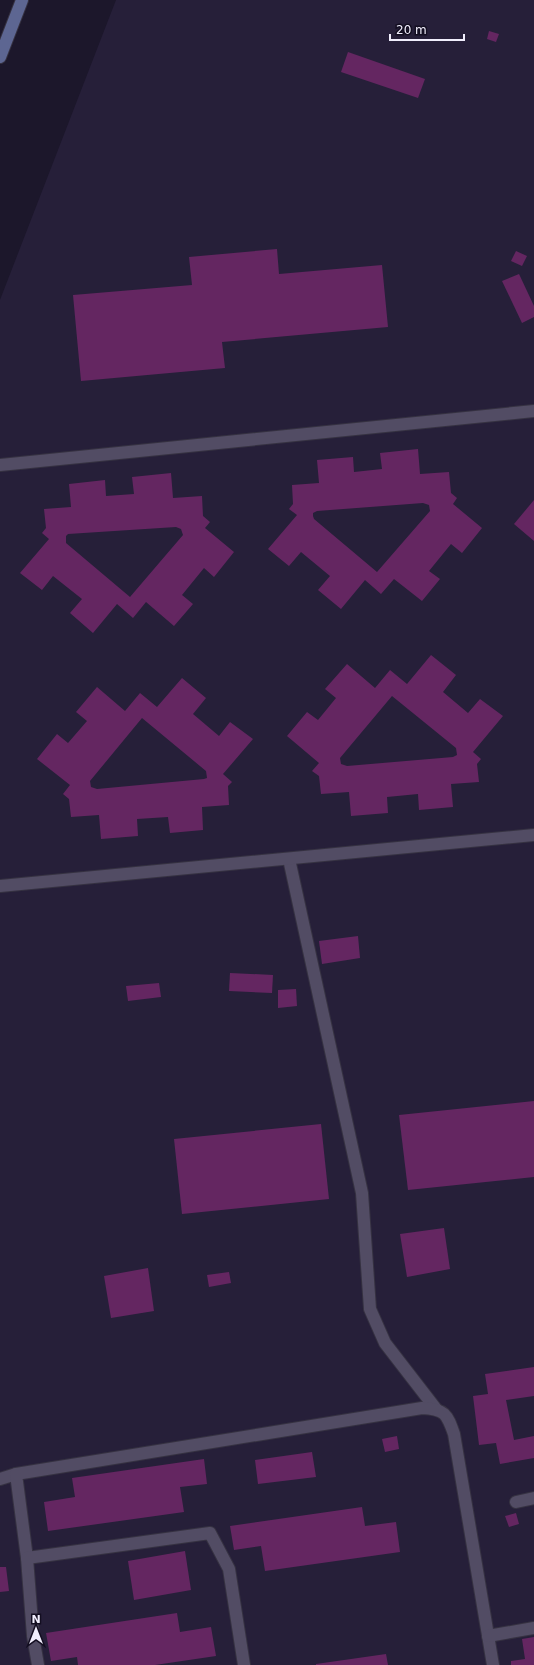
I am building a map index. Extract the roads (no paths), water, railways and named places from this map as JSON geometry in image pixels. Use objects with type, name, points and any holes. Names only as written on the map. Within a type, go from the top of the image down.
[{"type":"street","points":[[0,57],[22,0]]},
{"type":"street","points":[[0,466],[534,411]]},
{"type":"street","points":[[0,886],[534,835]]},
{"type":"street","points":[[288,859],[362,1193],[370,1308],[385,1343],[436,1409],[448,1417],[454,1434],[493,1665]]},
{"type":"street","points":[[0,1479],[16,1474],[422,1408],[436,1409]]},
{"type":"street","points":[[16,1474],[27,1558],[33,1636],[38,1665]]},
{"type":"street","points":[[516,1502],[534,1498]]},
{"type":"street","points":[[27,1558],[210,1533],[229,1569],[244,1665]]},
{"type":"street","points":[[488,1636],[534,1628]]}]
